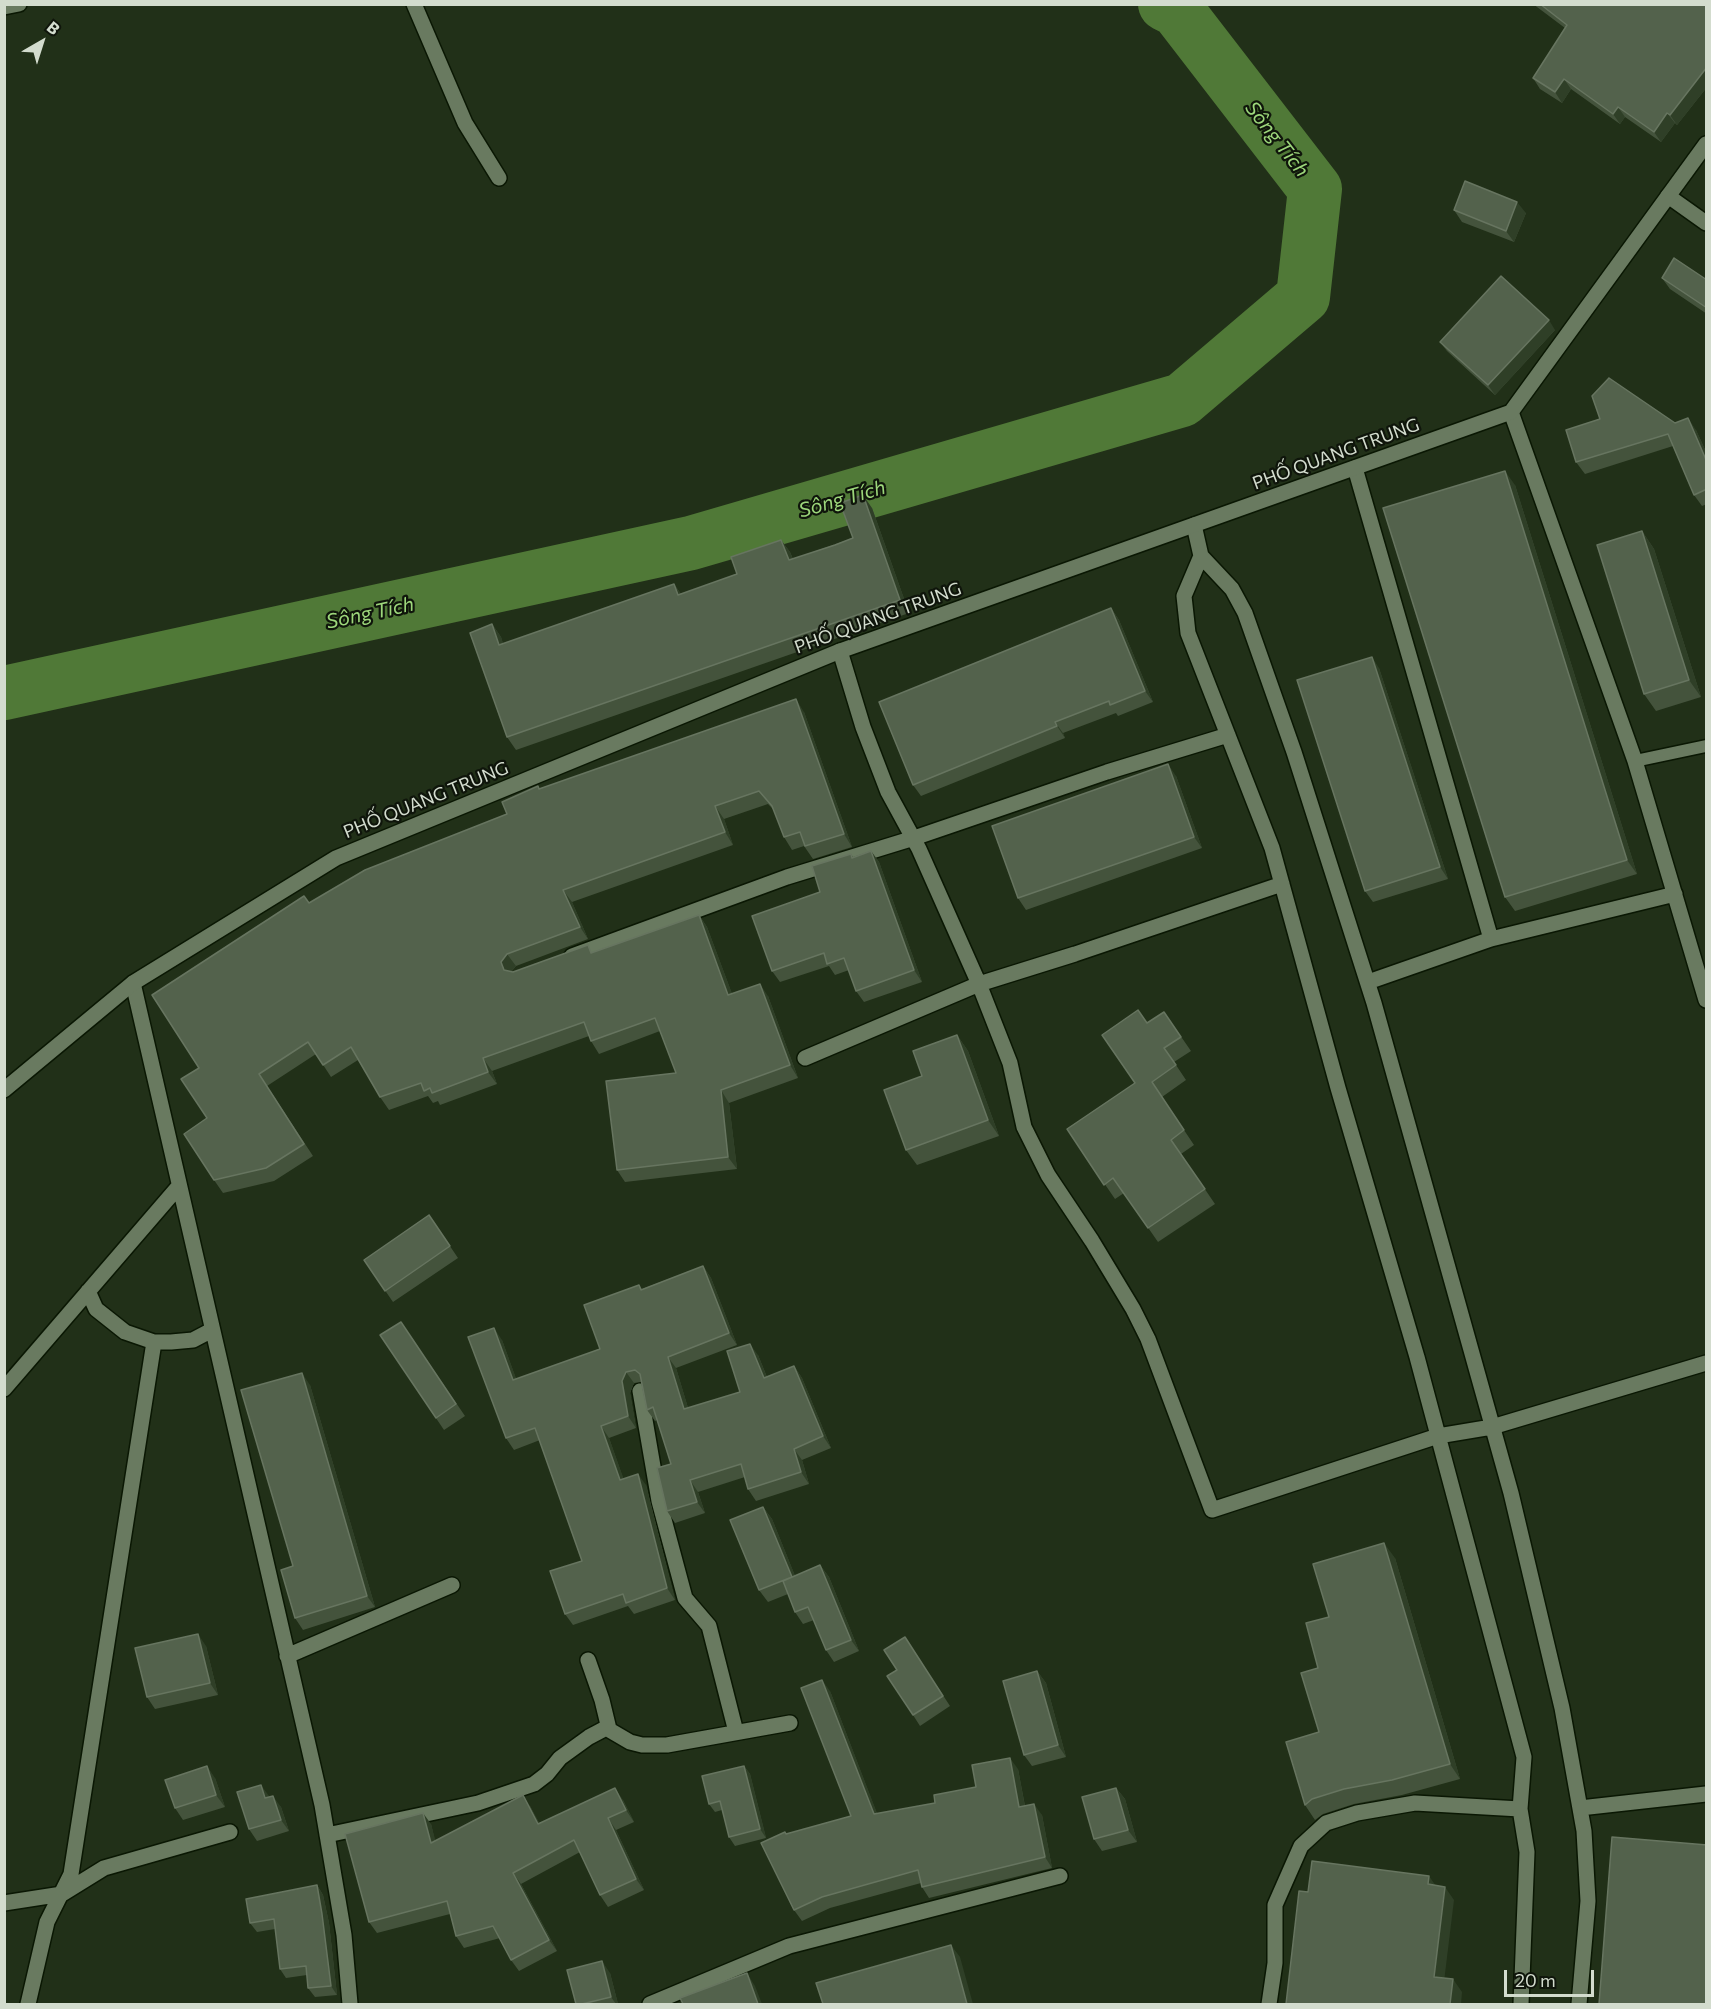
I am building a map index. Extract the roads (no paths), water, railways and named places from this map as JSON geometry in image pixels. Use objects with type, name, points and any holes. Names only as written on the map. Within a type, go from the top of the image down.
[{"type":"street","points":[[4,7],[19,4]]},
{"type":"street","points":[[414,4],[465,123],[499,178]]},
{"type":"street","points":[[1707,144],[1511,412],[1635,762],[1707,1000]]},
{"type":"street","points":[[1668,196],[1707,223]]},
{"type":"street","name":"PHỐ QUANG TRUNG","points":[[4,1090],[133,983],[336,858],[840,651],[1511,412]]},
{"type":"street","points":[[1355,468],[1491,939]]},
{"type":"street","points":[[1194,525],[1201,556],[1232,590],[1245,613],[1294,752],[1368,982],[1511,1493],[1562,1708],[1584,1831],[1588,1901],[1579,2004]]},
{"type":"street","points":[[1201,556],[1184,597],[1188,633],[1272,848],[1338,1088],[1417,1357],[1524,1757],[1520,1809],[1527,1852],[1521,2004]]},
{"type":"street","points":[[840,651],[863,727],[888,792],[914,838],[979,984],[1010,1063],[1024,1127],[1047,1175],[1092,1241],[1133,1309],[1148,1339],[1212,1510],[1438,1436],[1492,1427],[1707,1363]]},
{"type":"street","points":[[563,959],[787,877],[914,838],[1107,772],[1228,735]]},
{"type":"street","points":[[805,1059],[979,984],[1282,884]]},
{"type":"street","points":[[1368,982],[1491,939],[1675,894]]},
{"type":"street","points":[[133,983],[327,1836],[345,1935],[350,2004]]},
{"type":"street","points":[[4,1389],[179,1186]]},
{"type":"street","points":[[88,1292],[96,1309],[124,1332],[154,1342],[193,1340],[212,1330]]},
{"type":"street","points":[[28,2004],[47,1922],[71,1874],[154,1342]]},
{"type":"street","points":[[640,1391],[659,1501],[685,1598],[710,1626],[736,1732]]},
{"type":"street","points":[[287,1656],[452,1586]]},
{"type":"street","points":[[588,1660],[609,1729]]},
{"type":"street","points":[[327,1836],[478,1803],[534,1784],[547,1774],[561,1758],[589,1737],[606,1728],[630,1742],[642,1745],[667,1745],[790,1723]]},
{"type":"street","points":[[1580,1808],[1707,1794]]},
{"type":"street","points":[[1269,2004],[1275,1963],[1275,1905],[1301,1846],[1326,1823],[1357,1813],[1415,1803],[1520,1809]]},
{"type":"street","points":[[4,1903],[62,1894],[104,1868],[230,1832]]},
{"type":"street","points":[[650,2004],[789,1946],[1060,1876]]},
{"type":"lane","points":[[1635,762],[1707,746]]},
{"type":"waterway","name":"Sông Tích","points":[[4,693],[691,543],[1182,400],[1303,297],[1315,189],[1177,10],[1165,4]]}]
